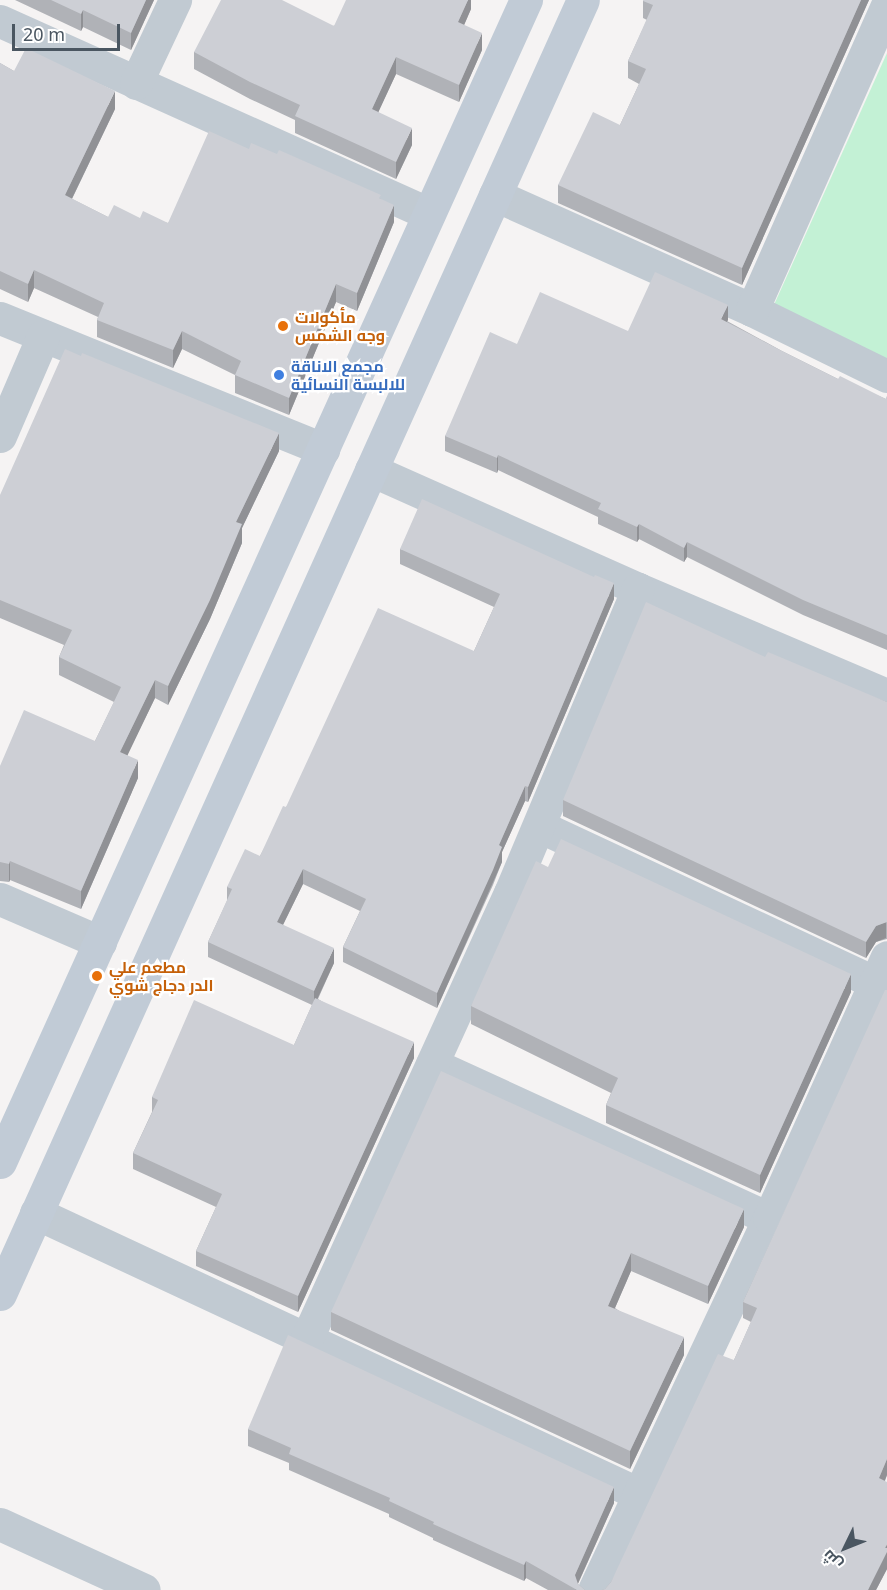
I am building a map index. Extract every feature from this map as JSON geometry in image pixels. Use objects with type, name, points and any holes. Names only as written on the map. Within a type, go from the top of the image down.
[{"type":"street","points":[[136,82],[176,0]]},
{"type":"street","points":[[0,1162],[526,0]]},
{"type":"street","points":[[0,1294],[583,0]]},
{"type":"street","points":[[752,310],[884,17]]},
{"type":"street","points":[[0,21],[429,214]]},
{"type":"street","points":[[495,195],[752,310],[887,376]]},
{"type":"street","points":[[0,318],[323,449]]},
{"type":"street","points":[[0,436],[43,336]]},
{"type":"street","points":[[371,470],[638,589],[887,695]]},
{"type":"street","points":[[307,1338],[538,826],[638,589]]},
{"type":"street","points":[[538,826],[883,976],[637,1493],[594,1590]]},
{"type":"street","points":[[0,899],[100,942]]},
{"type":"street","points":[[432,1064],[768,1218]]},
{"type":"street","points":[[36,1213],[637,1493]]},
{"type":"street","points":[[0,1524],[144,1590]]},
{"type":"green space","points":[[887,53],[887,369],[769,316]]},
{"type":"building","points":[[51,0],[146,0],[131,33],[83,10],[81,14]]},
{"type":"building","points":[[221,0],[282,0],[334,26],[346,0],[468,0],[458,22],[482,33],[459,85],[396,57],[372,109],[412,128],[396,162],[295,116],[300,105],[194,52]]},
{"type":"building","points":[[643,0],[861,0],[742,268],[558,185],[593,112],[620,125],[646,69],[628,61],[653,5]]},
{"type":"building","points":[[26,48],[115,91],[65,195],[108,217],[114,205],[140,218],[143,211],[168,223],[209,131],[249,149],[251,143],[277,154],[279,150],[381,195],[379,198],[394,205],[357,293],[336,284],[289,398],[235,375],[241,361],[182,331],[173,350],[97,320],[104,303],[34,270],[28,284],[0,271],[0,63],[14,71]]},
{"type":"building","points":[[655,272],[728,305],[721,319],[838,379],[840,376],[886,399],[887,396],[887,635],[803,600],[687,542],[684,548],[639,524],[637,527],[598,509],[601,503],[498,455],[497,458],[445,436],[490,332],[517,344],[540,292],[628,331]]},
{"type":"building","points":[[65,349],[81,356],[82,353],[279,433],[236,522],[242,524],[210,600],[168,686],[155,680],[120,752],[138,760],[81,891],[10,861],[9,864],[0,862],[0,766],[24,710],[95,741],[121,687],[59,657],[72,630],[0,600],[0,495]]},
{"type":"building","points":[[422,499],[594,577],[595,575],[614,583],[528,787],[525,786],[499,845],[502,847],[493,870],[437,993],[343,947],[366,899],[303,869],[277,922],[334,948],[314,991],[208,942],[232,889],[227,887],[245,849],[260,856],[283,806],[286,807],[378,608],[474,651],[500,594],[400,549]]},
{"type":"building","points":[[646,602],[765,657],[768,652],[887,702],[887,922],[876,926],[866,942],[563,800]]},
{"type":"building","points":[[561,839],[851,974],[760,1175],[606,1105],[618,1078],[471,1006],[536,861],[548,867]]},
{"type":"building","points":[[885,990],[887,990],[887,1459],[879,1478],[887,1482],[887,1544],[885,1548],[887,1552],[868,1590],[602,1590],[611,1582],[718,1354],[734,1360],[757,1308],[743,1302]]},
{"type":"building","points":[[315,998],[414,1042],[298,1296],[196,1251],[222,1194],[133,1153],[158,1100],[152,1097],[194,1000],[294,1045]]},
{"type":"building","points":[[441,1071],[744,1209],[708,1286],[631,1253],[608,1306],[684,1337],[630,1451],[331,1312]]},
{"type":"building","points":[[288,1335],[614,1487],[575,1575],[578,1584],[585,1590],[577,1590],[526,1561],[524,1565],[433,1524],[434,1522],[389,1501],[390,1498],[289,1454],[291,1448],[248,1429]]},
{"type":"place","name":"مأكولات وجه الشمس","points":[[283,326]]},
{"type":"place","name":"مجمع الاناقة للالبسة النسائية","points":[[279,375]]},
{"type":"place","name":"مطعم علي الدر دجاج شوي","points":[[97,976]]}]
